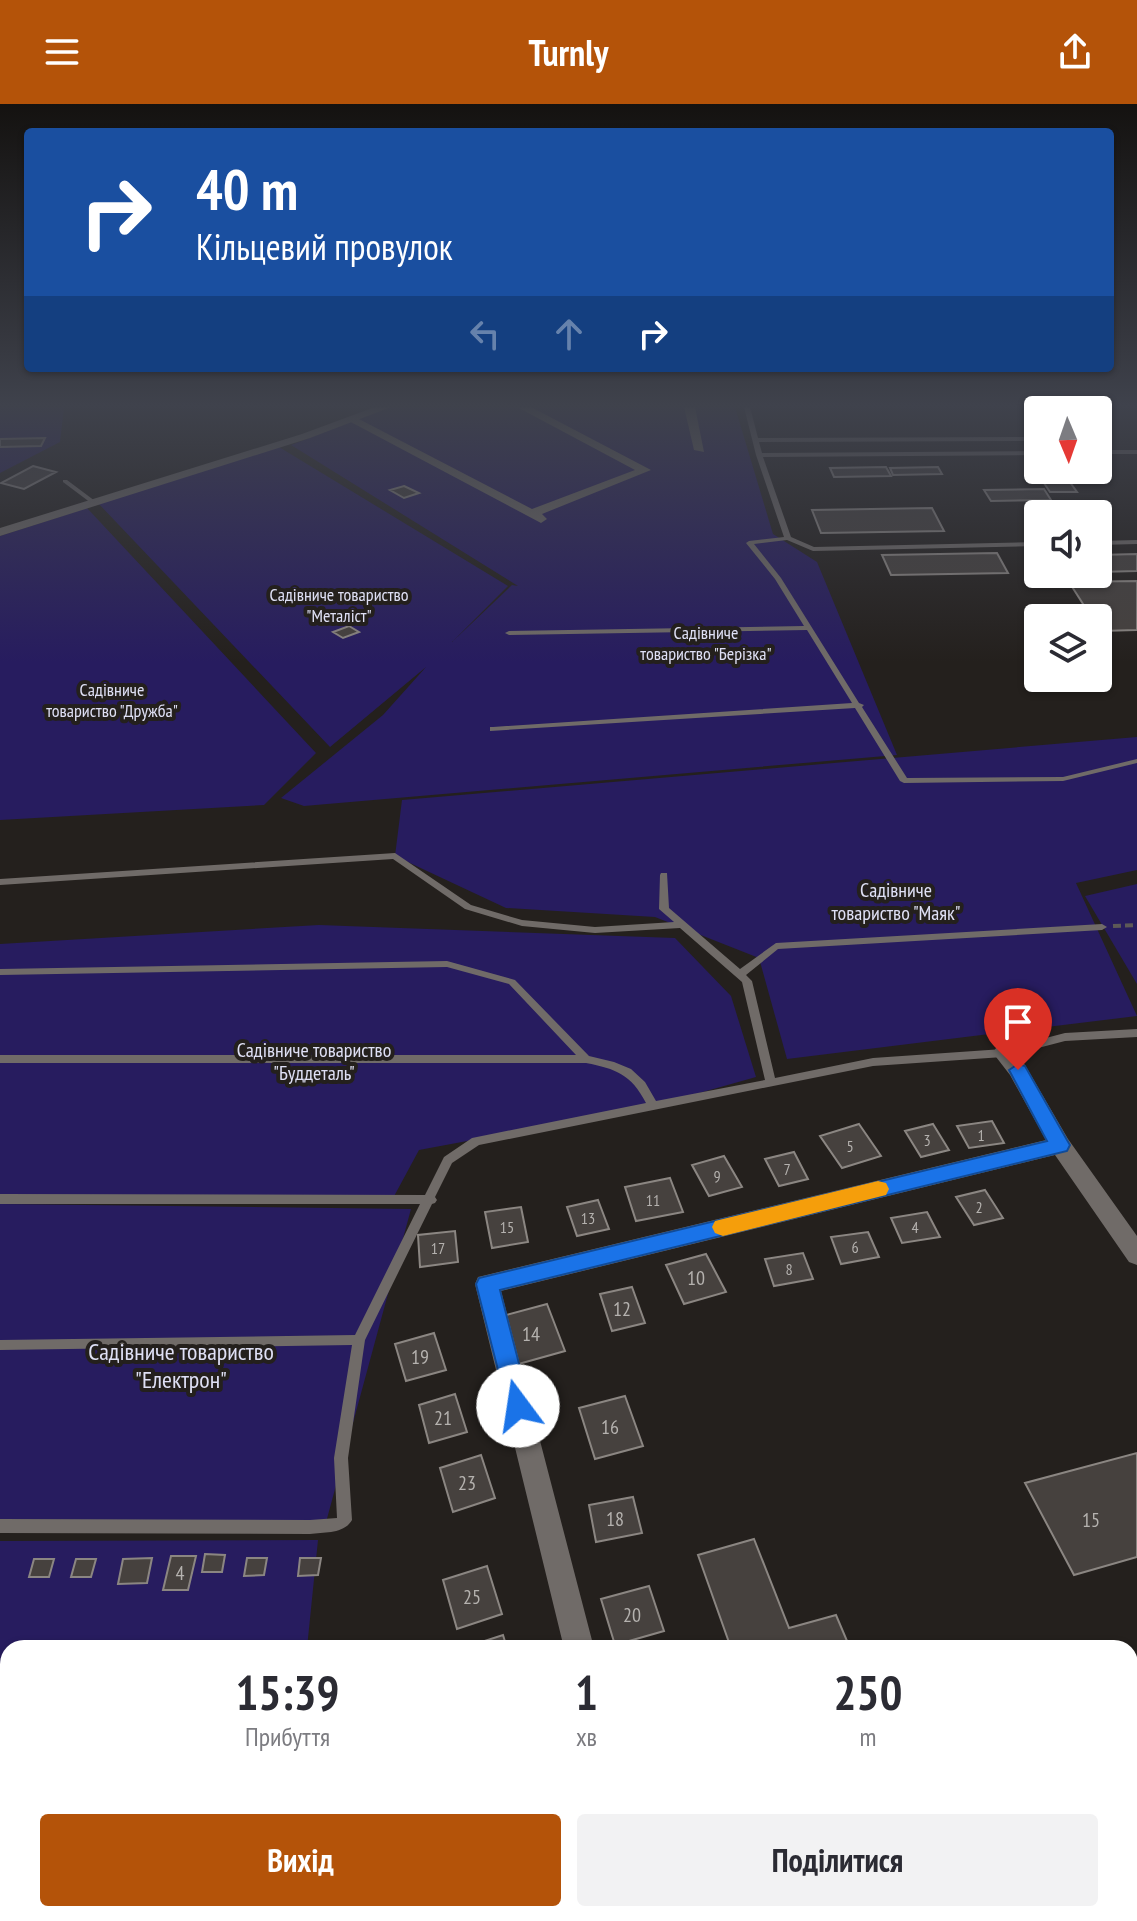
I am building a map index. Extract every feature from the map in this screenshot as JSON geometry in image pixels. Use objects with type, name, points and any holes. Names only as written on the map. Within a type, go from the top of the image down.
[{"type":"street","points":[[0,532],[125,492]]},
{"type":"street","points":[[489,492],[546,522]]},
{"type":"street","points":[[531,514],[589,492]]},
{"type":"street","points":[[1003,1053],[1018,1070],[1060,1145],[1136,1252]]},
{"type":"street","points":[[577,1640],[487,1284],[1060,1145]]},
{"type":"lane","points":[[79,492],[93,502]]},
{"type":"lane","points":[[772,492],[788,538]]},
{"type":"lane","points":[[1024,544],[813,549],[788,538],[749,543],[778,578],[860,705],[904,781],[1063,779],[1137,761]]},
{"type":"lane","points":[[1112,543],[1137,542]]},
{"type":"lane","points":[[509,633],[810,628]]},
{"type":"lane","points":[[493,729],[763,714],[860,705]]},
{"type":"lane","points":[[0,882],[395,856],[468,907],[522,923],[595,930],[682,925]]},
{"type":"lane","points":[[664,875],[664,909],[747,981],[771,1082]]},
{"type":"lane","points":[[739,975],[776,946],[1102,927]]},
{"type":"lane","points":[[0,972],[447,964],[512,982],[586,1059]]},
{"type":"lane","points":[[0,1526],[310,1527],[340,1524],[345,1520],[341,1458],[359,1340],[431,1200],[448,1160],[476,1141],[873,1062],[1003,1053],[1065,1037],[1137,1033]]},
{"type":"lane","points":[[0,1059],[586,1059],[611,1064],[641,1079],[653,1106]]},
{"type":"lane","points":[[0,1199],[431,1200]]},
{"type":"lane","points":[[0,1345],[359,1340]]},
{"type":"path","points":[[1102,927],[1137,925]]},
{"type":"green space","points":[[134,492],[353,492],[508,586],[452,642],[512,585],[518,586],[366,492],[760,492],[773,534],[817,562],[897,755],[304,806],[281,798],[383,715],[426,667],[330,747],[98,503]]},
{"type":"green space","name":"Садівниче товариство \"Дружба\"","points":[[87,508],[316,753],[264,805],[0,820],[0,536]]},
{"type":"green space","name":"Садівниче товариство \"Маяк\"","points":[[1137,737],[1137,870],[1076,883],[1137,1016],[787,1059],[759,958],[655,917],[506,908],[395,856],[402,800]]},
{"type":"green space","points":[[1137,884],[1137,984],[1085,896]]},
{"type":"green space","name":"Садівниче товариство \"Буддеталь\"","points":[[319,925],[675,938],[731,996],[756,1077],[653,1106],[419,1150],[392,1200],[0,1195],[0,944]]},
{"type":"green space","name":"Садівниче товариство \"Електрон\"","points":[[0,1204],[411,1209],[325,1526],[0,1525]]},
{"type":"green space","points":[[318,1540],[308,1640],[0,1640],[0,1541]]},
{"type":"building","points":[[393,492],[419,493],[404,498]]},
{"type":"building","points":[[985,492],[1046,492],[1051,500],[991,501]]},
{"type":"building","points":[[932,508],[944,531],[821,533],[812,510]]},
{"type":"building","points":[[997,553],[1008,573],[891,575],[882,555]]},
{"type":"building","points":[[1137,554],[1137,571],[1112,572],[1112,555]]},
{"type":"building","points":[[1112,581],[1137,581],[1137,630],[1112,631],[1112,604],[1083,604],[1073,588],[1112,588]]},
{"type":"building","points":[[349,626],[359,632],[343,638],[333,632]]},
{"type":"building","points":[[992,1121],[1004,1143],[969,1148],[957,1126]]},
{"type":"building","points":[[859,1124],[881,1156],[842,1168],[820,1136]]},
{"type":"building","points":[[933,1124],[949,1150],[921,1157],[905,1131]]},
{"type":"building","points":[[794,1152],[808,1179],[779,1186],[765,1159]]},
{"type":"building","points":[[724,1156],[742,1187],[709,1196],[692,1165]]},
{"type":"building","points":[[670,1178],[683,1212],[636,1221],[625,1187]]},
{"type":"building","points":[[985,1190],[1003,1218],[974,1225],[956,1197]]},
{"type":"building","points":[[598,1200],[609,1229],[577,1236],[567,1207]]},
{"type":"building","points":[[521,1207],[528,1242],[492,1248],[485,1212]]},
{"type":"building","points":[[927,1212],[940,1237],[902,1243],[891,1218]]},
{"type":"building","points":[[455,1231],[458,1262],[420,1267],[418,1235]]},
{"type":"building","points":[[868,1232],[879,1257],[841,1264],[831,1237]]},
{"type":"building","points":[[803,1253],[813,1279],[774,1286],[765,1259]]},
{"type":"building","points":[[706,1254],[726,1292],[684,1304],[666,1265]]},
{"type":"building","points":[[632,1287],[645,1323],[612,1331],[600,1294]]},
{"type":"building","points":[[547,1304],[565,1351],[515,1365],[499,1317]]},
{"type":"building","points":[[434,1333],[446,1370],[406,1381],[395,1344]]},
{"type":"building","points":[[455,1394],[467,1432],[429,1443],[419,1405]]},
{"type":"building","points":[[625,1396],[643,1446],[595,1459],[579,1408]]},
{"type":"building","points":[[1137,1453],[1137,1557],[1074,1575],[1025,1483]]},
{"type":"building","points":[[481,1455],[495,1498],[453,1512],[440,1468]]},
{"type":"building","points":[[633,1497],[642,1533],[596,1542],[589,1505]]},
{"type":"building","points":[[754,1539],[789,1628],[836,1615],[847,1640],[728,1640],[698,1555]]},
{"type":"building","points":[[205,1554],[225,1555],[222,1572],[202,1572]]},
{"type":"building","points":[[171,1556],[196,1556],[188,1590],[163,1590]]},
{"type":"building","points":[[152,1558],[147,1583],[118,1584],[123,1559]]},
{"type":"building","points":[[247,1558],[267,1558],[264,1575],[244,1576]]},
{"type":"building","points":[[300,1558],[321,1558],[318,1575],[298,1576]]},
{"type":"building","points":[[34,1559],[54,1559],[49,1577],[29,1577]]},
{"type":"building","points":[[76,1559],[96,1559],[91,1577],[71,1577]]},
{"type":"building","points":[[487,1566],[502,1614],[457,1629],[443,1580]]},
{"type":"building","points":[[649,1586],[664,1631],[632,1640],[613,1640],[601,1599]]},
{"type":"building","points":[[503,1635],[505,1640],[488,1640]]},
{"type":"slow traffic","points":[[723,1227],[878,1189]]},
{"type":"route","points":[[518,1406],[487,1284],[1060,1145],[1018,1070]]},
{"type":"park label","name":"Садівниче товариство \"Металіст\"","points":[[339,605]]},
{"type":"park label","name":"Садівниче товариство \"Берізка\"","points":[[706,643]]}]
